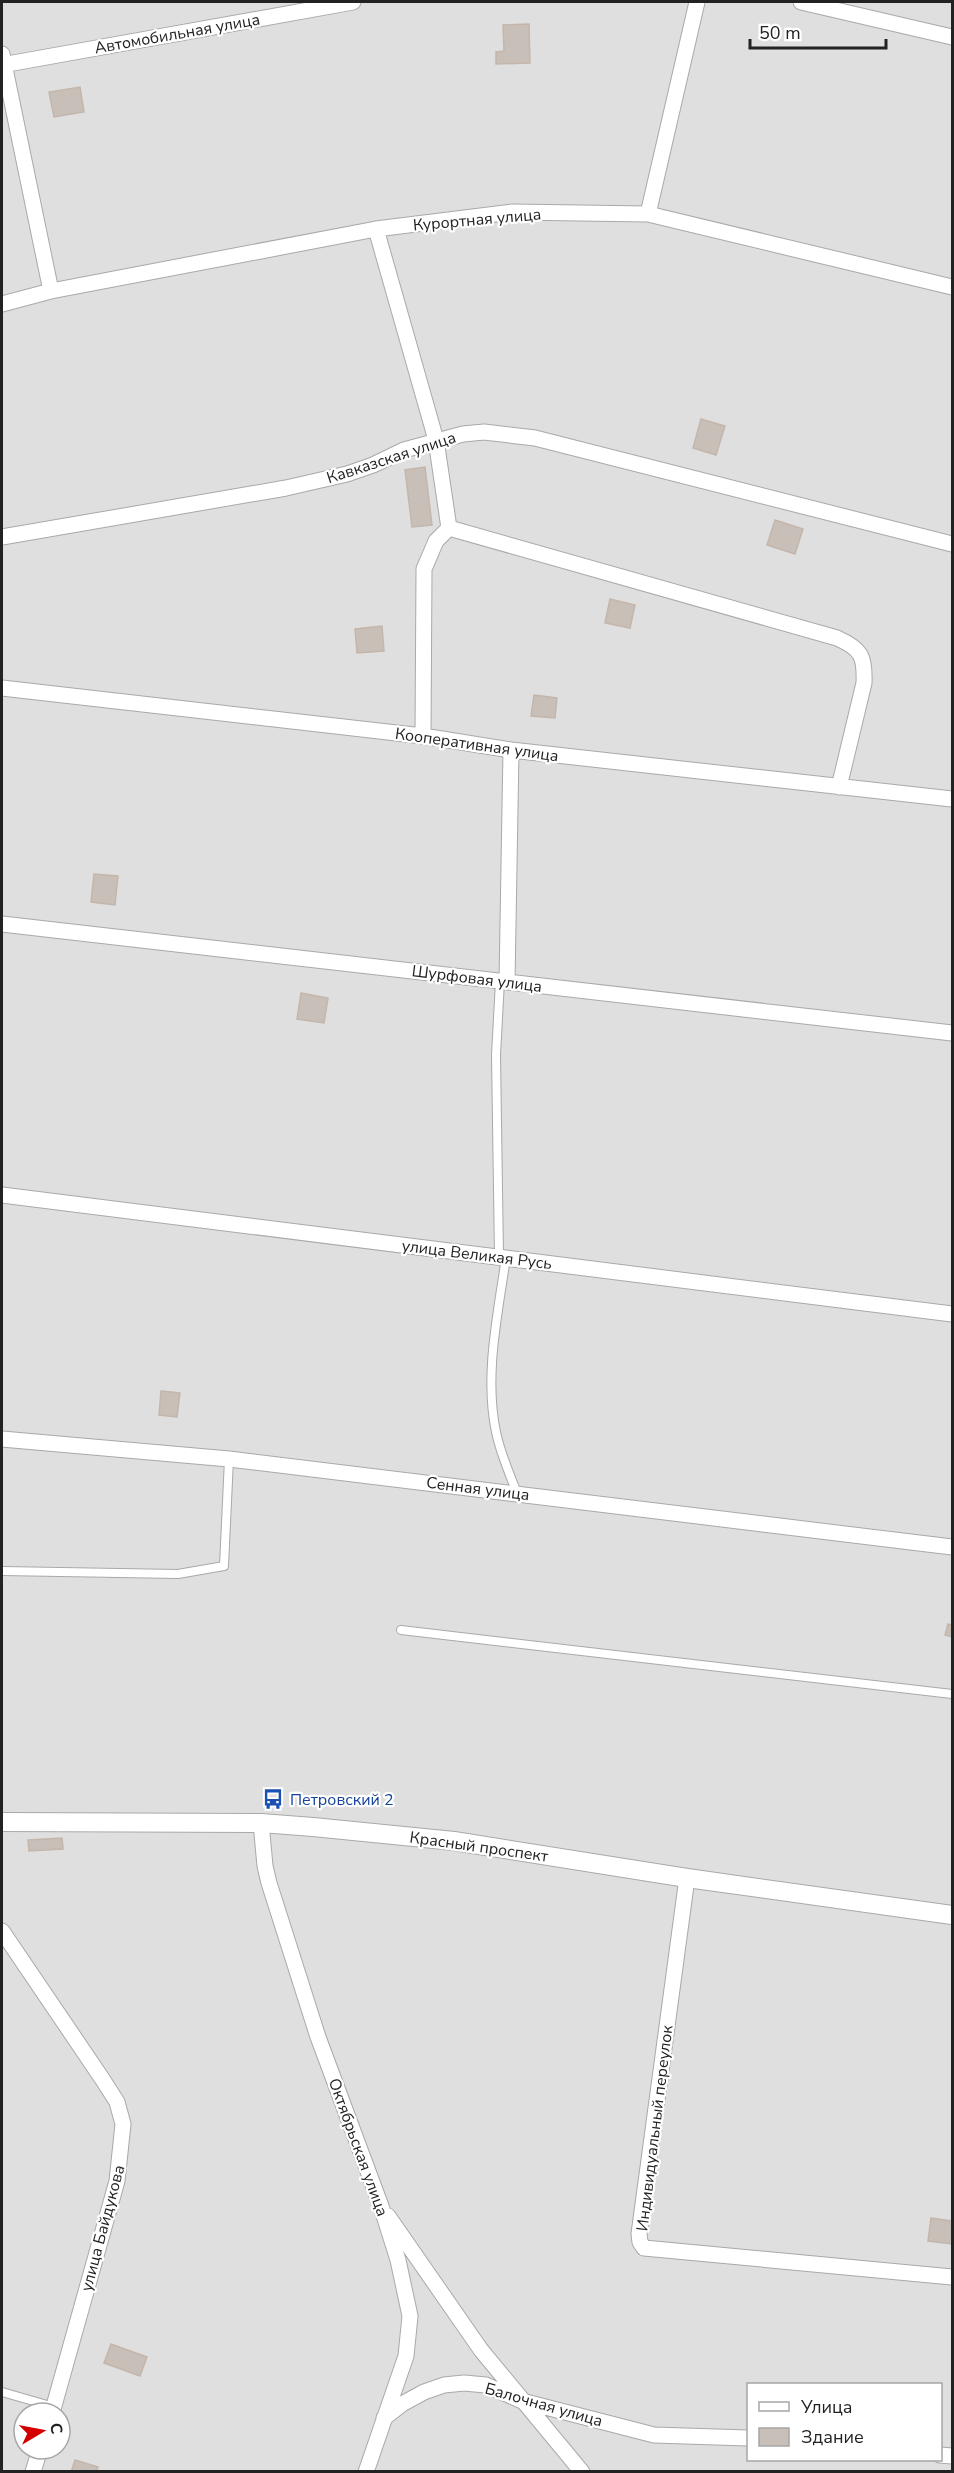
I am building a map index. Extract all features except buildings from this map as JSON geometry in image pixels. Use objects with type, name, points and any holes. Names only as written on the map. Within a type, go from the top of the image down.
[{"type":"street","name":"Автомобильная улица","points":[[2,61],[353,2]]},
{"type":"street","points":[[648,214],[697,2]]},
{"type":"street","points":[[801,2],[952,37]]},
{"type":"street","points":[[2,61],[51,291]]},
{"type":"street","name":"Курортная улица","points":[[2,304],[51,291],[376,229],[512,212],[648,214],[952,287]]},
{"type":"street","points":[[376,229],[436,440],[449,528]]},
{"type":"street","name":"Кавказская улица","points":[[2,537],[306,484],[347,474],[404,450],[436,440],[484,432],[535,438],[952,544]]},
{"type":"street","points":[[423,736],[424,569],[436,541],[449,528]]},
{"type":"street","points":[[449,528],[826,635],[853,645],[861,654],[865,666],[864,683],[840,787]]},
{"type":"street","name":"Кооперативная улица","points":[[2,688],[423,736],[511,750],[952,799]]},
{"type":"street","points":[[504,981],[511,750]]},
{"type":"street","name":"Шурфовая улица","points":[[2,924],[952,1033]]},
{"type":"street","name":"улица Великая Русь","points":[[2,1195],[952,1314]]},
{"type":"street","name":"Сенная улица","points":[[2,1439],[229,1458],[952,1546]]},
{"type":"street","name":"Красный проспект","points":[[2,1822],[261,1823],[454,1841],[687,1878],[952,1915]]},
{"type":"street","name":"Октябрьская улица","points":[[261,1823],[269,1883],[318,2037],[381,2206],[398,2260],[410,2316],[406,2355],[366,2472]]},
{"type":"street","name":"Индивидуальный переулок","points":[[687,1878],[639,2234],[644,2248],[952,2277]]},
{"type":"street","name":"улица Байдукова","points":[[2,1931],[117,2102],[123,2124],[117,2181],[56,2401]]},
{"type":"street","points":[[381,2206],[482,2350],[582,2472]]},
{"type":"street","name":"Балочная улица","points":[[384,2419],[410,2400],[444,2385],[464,2383],[486,2385],[522,2401],[654,2435],[747,2438]]},
{"type":"lane","points":[[504,981],[496,1055],[503,1257],[491,1394],[496,1432],[517,1493]]},
{"type":"lane","points":[[2,1571],[178,1574],[224,1566],[229,1458]]},
{"type":"lane","points":[[401,1630],[952,1694]]},
{"type":"lane","points":[[2,2392],[28,2401]]},
{"type":"shaded area","points":[[2,2],[952,2],[952,2471],[2,2472]]},
{"type":"place","name":"Петровский 2","points":[[273,1799]]}]
